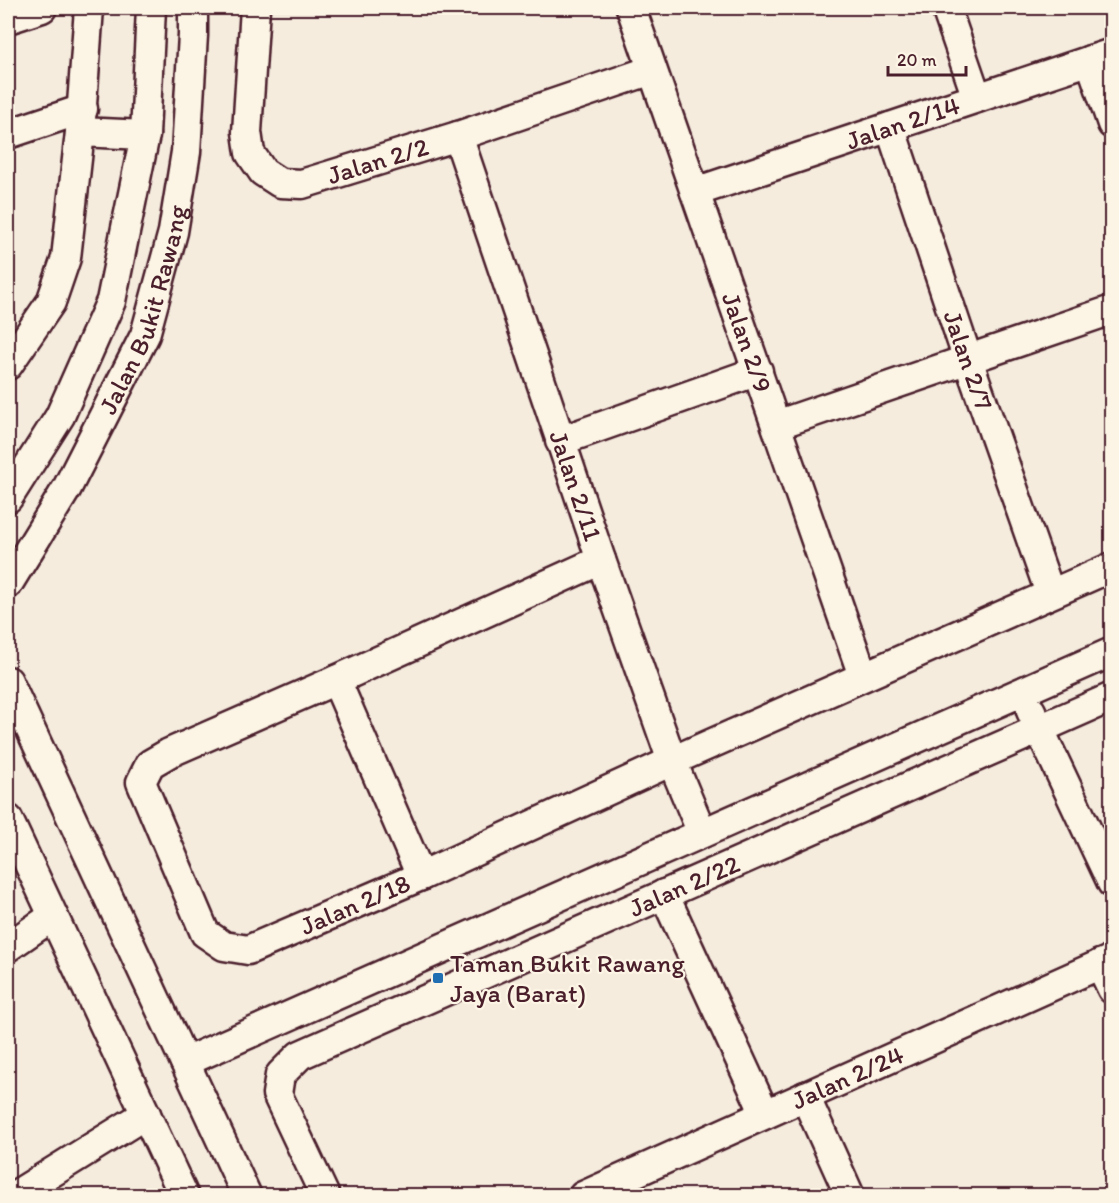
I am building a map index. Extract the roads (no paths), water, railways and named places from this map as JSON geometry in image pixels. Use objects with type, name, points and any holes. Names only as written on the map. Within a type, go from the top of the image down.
[{"type":"street","points":[[8,19],[42,8]]},
{"type":"street","points":[[8,365],[51,302],[66,258],[82,120],[89,8]]},
{"type":"street","name":"Jalan Bukit Rawang","points":[[8,498],[60,416],[111,301],[145,135],[151,8]]},
{"type":"street","name":"Jalan Bukit Rawang","points":[[8,584],[67,488],[145,335],[173,232],[186,152],[194,35],[193,8]]},
{"type":"street","name":"Jalan 2/2","points":[[255,8],[247,132],[250,153],[263,172],[280,183],[302,184],[458,136],[652,70]]},
{"type":"street","name":"Jalan 2/9","points":[[631,8],[863,676]]},
{"type":"street","points":[[946,8],[977,98]]},
{"type":"street","points":[[1101,57],[1112,124]]},
{"type":"street","name":"Jalan 2/14","points":[[695,192],[1101,57]]},
{"type":"street","points":[[8,134],[82,120],[145,135]]},
{"type":"street","name":"Jalan 2/7","points":[[890,127],[968,360],[1050,593]]},
{"type":"street","name":"Jalan 2/11","points":[[458,136],[601,560],[672,761],[702,833]]},
{"type":"street","points":[[776,425],[1112,310]]},
{"type":"street","points":[[560,441],[758,371]]},
{"type":"street","points":[[422,876],[336,680],[601,560]]},
{"type":"street","name":"Jalan 2/18","points":[[336,680],[169,753],[150,764],[141,782],[205,933],[224,946],[248,950],[422,876],[672,761],[1112,567]]},
{"type":"street","points":[[185,1062],[1112,652]]},
{"type":"street","points":[[8,681],[247,1196]]},
{"type":"street","points":[[1022,692],[1112,883]]},
{"type":"street","name":"Jalan 2/22","points":[[326,1196],[277,1094],[280,1075],[300,1055],[1112,697]]},
{"type":"street","points":[[8,819],[184,1196]]},
{"type":"street","points":[[664,894],[765,1114]]},
{"type":"street","points":[[8,947],[53,916]]},
{"type":"street","name":"Jalan 2/24","points":[[583,1196],[805,1096],[1108,971]]},
{"type":"street","points":[[805,1096],[850,1196]]},
{"type":"street","points":[[14,1196],[146,1114]]},
{"type":"place","name":"Taman Bukit Rawang Jaya (Barat)","points":[[438,978]]}]
